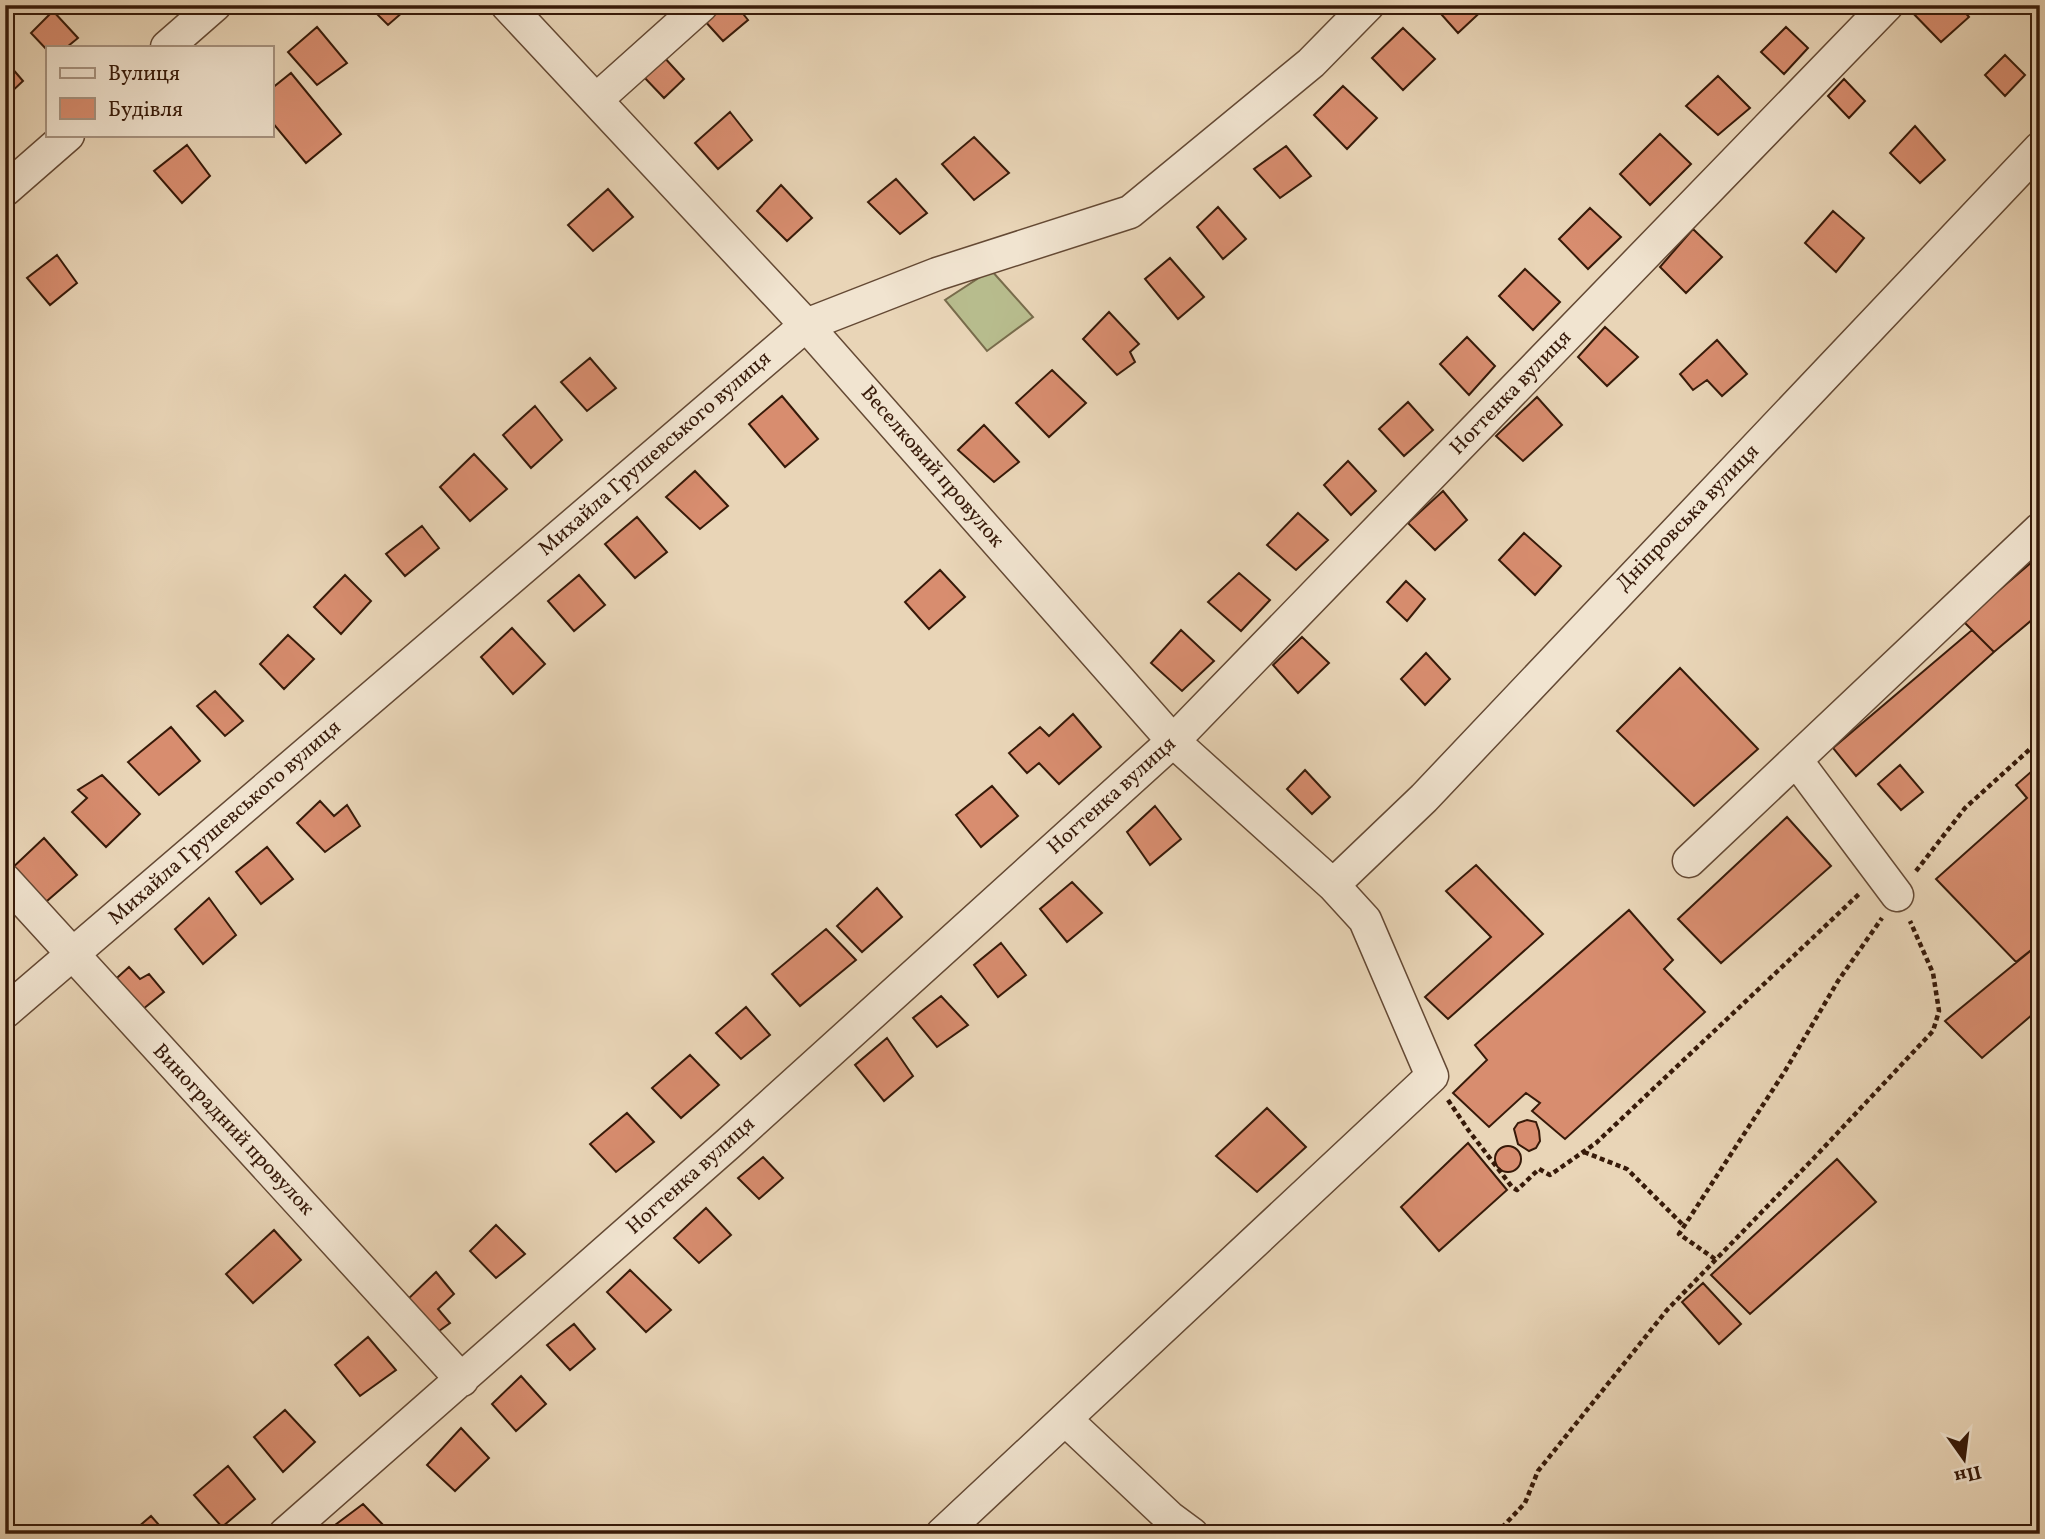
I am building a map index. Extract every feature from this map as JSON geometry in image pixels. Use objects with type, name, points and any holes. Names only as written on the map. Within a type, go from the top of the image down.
[{"type":"street","points":[[168,46],[215,5]]},
{"type":"street","name":"Веселковий провулок","points":[[507,5],[806,325],[1173,741],[1333,885],[1365,920],[1432,1076]]},
{"type":"street","points":[[596,100],[702,5]]},
{"type":"street","name":"Михайла Грушевського вулиця","points":[[5,1012],[806,325],[937,274],[1130,212],[1311,63],[1368,5]]},
{"type":"street","name":"Ногтенка вулиця","points":[[285,1534],[739,1134],[1173,741],[1887,5]]},
{"type":"street","points":[[5,190],[67,136]]},
{"type":"street","name":"Дніпровська вулиця","points":[[1333,885],[1424,798],[2040,148]]},
{"type":"street","points":[[1689,861],[2040,530]]},
{"type":"street","points":[[1796,760],[1890,884]]},
{"type":"street","name":"Виноградний провулок","points":[[5,880],[462,1380]]},
{"type":"street","points":[[942,1534],[1432,1076]]},
{"type":"street","points":[[1065,1419],[1169,1517],[1192,1534]]},
{"type":"path","points":[[1432,1076],[1469,1131],[1512,1187],[1517,1190],[1539,1168],[1550,1175],[1596,1143],[1674,1070],[1890,884],[1965,808],[2040,740]]},
{"type":"path","points":[[1715,1259],[1679,1234],[1785,1071],[1838,981],[1890,884]]},
{"type":"path","points":[[1496,1534],[1525,1503],[1538,1471],[1668,1310],[1933,1031],[1939,1010],[1933,973],[1921,941],[1890,884]]},
{"type":"path","points":[[1583,1151],[1627,1169],[1684,1226]]},
{"type":"green space","points":[[991,270],[1033,317],[987,351],[945,300]]},
{"type":"building","points":[[368,5],[411,5],[388,25]]},
{"type":"building","points":[[718,5],[736,5],[748,20],[723,41],[703,19]]},
{"type":"building","points":[[1433,5],[1488,5],[1458,33]]},
{"type":"building","points":[[1835,5],[1849,5],[1842,13]]},
{"type":"building","points":[[1912,5],[1959,5],[1969,17],[1941,42],[1908,8]]},
{"type":"building","points":[[53,11],[78,38],[68,46],[46,46],[46,49],[31,33]]},
{"type":"building","points":[[317,27],[347,63],[317,85],[288,52]]},
{"type":"building","points":[[1786,27],[1808,48],[1784,74],[1761,52]]},
{"type":"building","points":[[1403,28],[1435,59],[1403,90],[1372,58]]},
{"type":"building","points":[[2005,55],[2025,75],[2005,96],[1985,75]]},
{"type":"building","points":[[663,56],[684,79],[664,98],[642,75]]},
{"type":"building","points":[[5,60],[23,81],[5,98]]},
{"type":"building","points":[[291,73],[341,134],[306,163],[273,123],[273,87]]},
{"type":"building","points":[[1718,76],[1750,108],[1718,135],[1686,106]]},
{"type":"building","points":[[1844,79],[1865,101],[1849,118],[1828,96]]},
{"type":"building","points":[[1343,86],[1377,118],[1347,149],[1314,115]]},
{"type":"building","points":[[730,112],[752,140],[718,169],[695,143]]},
{"type":"building","points":[[1915,126],[1945,160],[1920,183],[1890,153]]},
{"type":"building","points":[[1660,134],[1691,164],[1650,205],[1620,174]]},
{"type":"building","points":[[974,137],[1009,173],[974,200],[942,164]]},
{"type":"building","points":[[187,145],[210,176],[182,203],[154,171]]},
{"type":"building","points":[[1286,146],[1311,176],[1280,198],[1254,169]]},
{"type":"building","points":[[896,179],[927,213],[900,234],[868,202]]},
{"type":"building","points":[[781,185],[812,218],[787,241],[757,211]]},
{"type":"building","points":[[608,189],[633,217],[593,251],[568,225]]},
{"type":"building","points":[[1218,207],[1246,239],[1223,259],[1197,227]]},
{"type":"building","points":[[1590,208],[1621,237],[1588,269],[1559,239]]},
{"type":"building","points":[[1833,211],[1864,238],[1836,272],[1805,243]]},
{"type":"building","points":[[1693,229],[1722,257],[1686,293],[1660,267]]},
{"type":"building","points":[[57,255],[77,283],[50,305],[27,278]]},
{"type":"building","points":[[1170,258],[1204,297],[1178,319],[1145,279]]},
{"type":"building","points":[[1525,269],[1560,302],[1533,330],[1499,296]]},
{"type":"building","points":[[1109,312],[1139,344],[1130,352],[1135,362],[1117,375],[1083,339]]},
{"type":"building","points":[[1605,327],[1638,357],[1607,386],[1578,357]]},
{"type":"building","points":[[1467,337],[1495,366],[1469,395],[1440,364]]},
{"type":"building","points":[[1717,340],[1747,374],[1722,396],[1707,380],[1693,390],[1680,374]]},
{"type":"building","points":[[590,358],[616,388],[587,411],[561,382]]},
{"type":"building","points":[[1052,370],[1086,403],[1049,437],[1016,403]]},
{"type":"building","points":[[782,396],[818,439],[785,467],[749,424]]},
{"type":"building","points":[[1537,397],[1562,425],[1523,461],[1496,436]]},
{"type":"building","points":[[1408,402],[1433,430],[1404,456],[1379,429]]},
{"type":"building","points":[[535,406],[562,440],[531,468],[503,435]]},
{"type":"building","points":[[984,425],[1019,462],[994,482],[958,450]]},
{"type":"building","points":[[474,454],[507,489],[470,521],[440,487]]},
{"type":"building","points":[[1348,461],[1376,491],[1351,515],[1324,485]]},
{"type":"building","points":[[695,471],[728,506],[700,529],[666,497]]},
{"type":"building","points":[[1443,491],[1467,520],[1435,550],[1408,523]]},
{"type":"building","points":[[1298,513],[1328,540],[1296,570],[1267,545]]},
{"type":"building","points":[[637,517],[667,552],[635,578],[605,544]]},
{"type":"building","points":[[422,526],[439,548],[405,576],[386,554]]},
{"type":"building","points":[[1524,533],[1561,566],[1535,595],[1499,560]]},
{"type":"building","points":[[2040,555],[2040,613],[1994,652],[1963,621]]},
{"type":"building","points":[[940,570],[965,597],[929,629],[905,602]]},
{"type":"building","points":[[1239,573],[1270,600],[1241,631],[1208,602]]},
{"type":"building","points":[[345,575],[371,601],[341,634],[314,607]]},
{"type":"building","points":[[579,575],[605,605],[574,631],[548,601]]},
{"type":"building","points":[[1406,581],[1425,599],[1407,621],[1387,602]]},
{"type":"building","points":[[512,628],[545,664],[513,694],[481,657]]},
{"type":"building","points":[[1181,630],[1214,661],[1182,691],[1151,663]]},
{"type":"building","points":[[1972,630],[1994,652],[1856,776],[1833,748]]},
{"type":"building","points":[[288,635],[314,659],[284,689],[260,664]]},
{"type":"building","points":[[1302,637],[1329,663],[1298,693],[1273,665]]},
{"type":"building","points":[[1426,653],[1450,679],[1425,705],[1401,679]]},
{"type":"building","points":[[1680,668],[1758,749],[1694,806],[1617,731]]},
{"type":"building","points":[[215,691],[243,721],[225,736],[197,706]]},
{"type":"building","points":[[1073,714],[1101,747],[1059,784],[1039,763],[1027,773],[1009,753],[1040,727],[1049,736]]},
{"type":"building","points":[[171,727],[200,761],[159,795],[128,762]]},
{"type":"building","points":[[2040,764],[2040,943],[2016,962],[1936,879],[2027,798],[2016,785]]},
{"type":"building","points":[[1900,765],[1923,792],[1901,810],[1878,784]]},
{"type":"building","points":[[1305,770],[1330,797],[1312,814],[1287,789]]},
{"type":"building","points":[[102,775],[140,814],[106,847],[72,812],[87,798],[78,790]]},
{"type":"building","points":[[992,786],[1018,816],[981,847],[956,815]]},
{"type":"building","points":[[320,801],[334,816],[347,805],[360,826],[325,852],[297,823]]},
{"type":"building","points":[[1155,806],[1181,839],[1150,865],[1127,832]]},
{"type":"building","points":[[1787,817],[1831,866],[1721,963],[1678,919]]},
{"type":"building","points":[[44,838],[77,875],[40,907],[9,871]]},
{"type":"building","points":[[267,847],[293,879],[261,904],[236,872]]},
{"type":"building","points":[[1476,865],[1543,934],[1448,1019],[1425,997],[1491,937],[1446,891]]},
{"type":"building","points":[[1072,882],[1102,913],[1067,942],[1040,909]]},
{"type":"building","points":[[877,888],[902,917],[862,952],[837,926]]},
{"type":"building","points":[[209,898],[236,935],[203,964],[175,929]]},
{"type":"building","points":[[1629,910],[1673,960],[1664,969],[1705,1012],[1565,1139],[1532,1111],[1540,1103],[1526,1093],[1489,1127],[1453,1093],[1487,1060],[1475,1045]]},
{"type":"building","points":[[826,929],[856,960],[800,1006],[772,974]]},
{"type":"building","points":[[1001,943],[1026,975],[998,997],[974,965]]},
{"type":"building","points":[[2040,943],[2040,1008],[1982,1058],[1945,1021]]},
{"type":"building","points":[[129,967],[140,979],[149,974],[164,992],[137,1014],[109,985]]},
{"type":"building","points":[[941,996],[968,1025],[937,1047],[913,1018]]},
{"type":"building","points":[[746,1007],[770,1035],[741,1059],[716,1033]]},
{"type":"building","points":[[887,1038],[913,1076],[884,1101],[855,1065]]},
{"type":"building","points":[[690,1055],[719,1085],[681,1118],[652,1088]]},
{"type":"building","points":[[1267,1108],[1306,1147],[1257,1192],[1216,1156]]},
{"type":"building","points":[[627,1113],[654,1142],[616,1172],[590,1144]]},
{"type":"building","points":[[1527,1120],[1536,1122],[1540,1141],[1536,1148],[1529,1151],[1518,1144],[1514,1129],[1518,1123]]},
{"type":"building","points":[[5,1122],[13,1132],[5,1138]]},
{"type":"building","points":[[1468,1143],[1507,1190],[1439,1251],[1401,1207]]},
{"type":"building","points":[[1508,1146],[1517,1150],[1521,1159],[1517,1168],[1508,1172],[1499,1168],[1495,1159],[1499,1150]]},
{"type":"building","points":[[763,1157],[783,1178],[759,1199],[738,1178]]},
{"type":"building","points":[[1837,1159],[1876,1202],[1750,1314],[1711,1275]]},
{"type":"building","points":[[706,1208],[731,1235],[699,1263],[674,1238]]},
{"type":"building","points":[[496,1225],[525,1254],[496,1278],[470,1251]]},
{"type":"building","points":[[274,1230],[301,1260],[253,1303],[226,1274]]},
{"type":"building","points":[[630,1270],[671,1310],[646,1332],[607,1292]]},
{"type":"building","points":[[436,1272],[454,1294],[438,1309],[450,1323],[435,1334],[407,1300]]},
{"type":"building","points":[[1703,1283],[1741,1324],[1719,1344],[1682,1302]]},
{"type":"building","points":[[574,1324],[595,1349],[570,1370],[547,1345]]},
{"type":"building","points":[[368,1337],[396,1370],[360,1396],[335,1365]]},
{"type":"building","points":[[521,1376],[546,1404],[516,1431],[492,1404]]},
{"type":"building","points":[[285,1410],[315,1442],[283,1472],[254,1437]]},
{"type":"building","points":[[461,1428],[489,1458],[455,1491],[427,1465]]},
{"type":"building","points":[[228,1466],[255,1499],[222,1527],[194,1495]]},
{"type":"building","points":[[363,1504],[387,1529],[382,1534],[336,1534],[331,1528]]},
{"type":"building","points":[[151,1516],[167,1534],[130,1534]]}]
